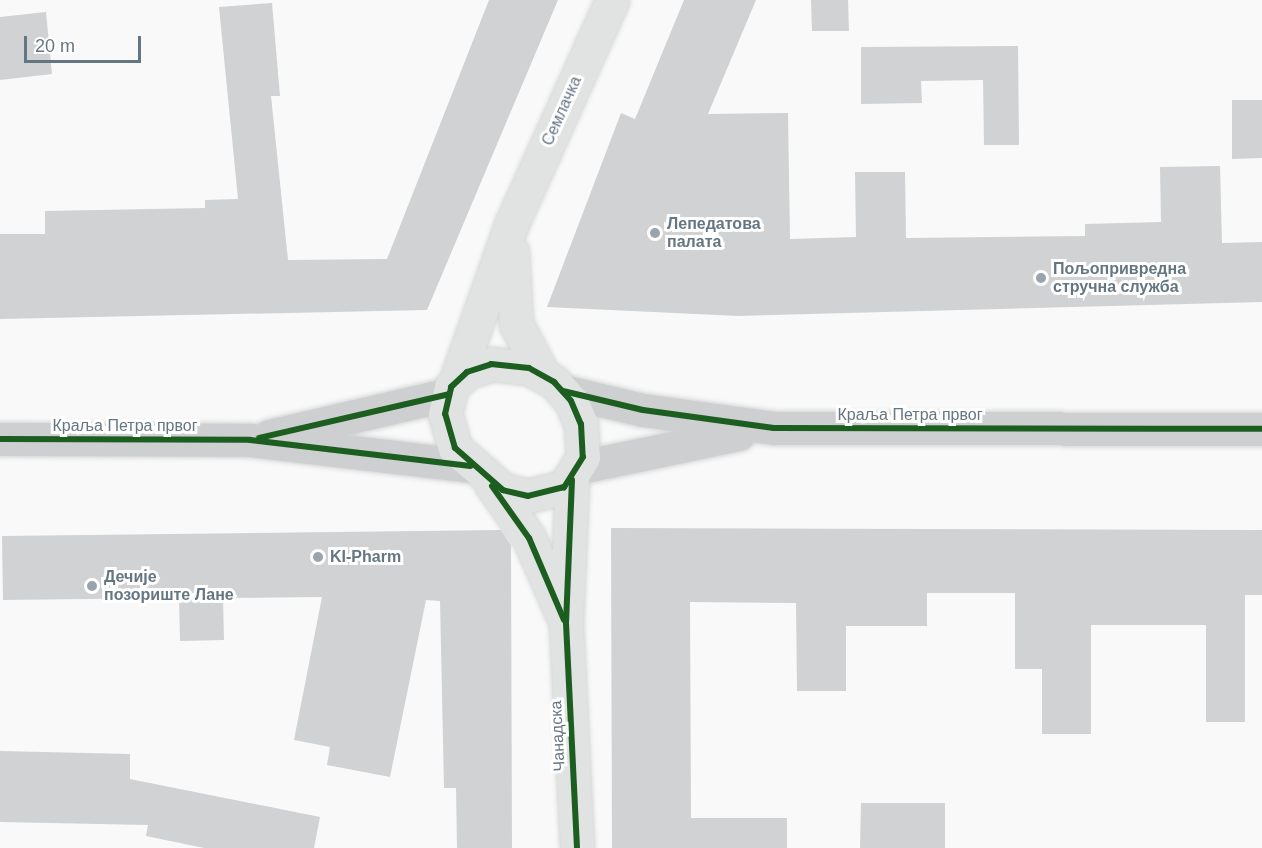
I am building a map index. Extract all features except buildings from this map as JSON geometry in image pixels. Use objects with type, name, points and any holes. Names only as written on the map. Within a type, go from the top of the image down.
[{"type":"main road","name":"Семлачка","points":[[453,386],[512,223],[612,0]]},
{"type":"main road","name":"Семлачка","points":[[512,223],[516,324],[553,383]]},
{"type":"main road","points":[[491,364],[513,364],[553,383],[581,424],[577,474],[547,494],[528,495],[480,475],[450,438],[453,386],[491,364]]},
{"type":"main road","name":"Чанадска","points":[[577,474],[566,623],[577,848]]},
{"type":"main road","name":"Чанадска","points":[[480,475],[529,538],[566,623]]},
{"type":"street","name":"Краља Петра првог","points":[[553,383],[643,410],[774,428],[1262,429]]},
{"type":"street","name":"Краља Петра првог","points":[[250,440],[453,386]]},
{"type":"street","name":"Краља Петра првог","points":[[577,474],[774,428]]},
{"type":"street","name":"Краља Петра првог","points":[[0,439],[250,440],[480,475]]},
{"type":"cycle path","points":[[491,364],[529,368],[554,382],[571,401],[581,424],[583,457],[564,487],[528,496],[503,490],[455,448],[445,414],[451,387],[467,372],[491,364]]},
{"type":"cycle path","points":[[563,391],[643,410],[774,428],[1262,429]]},
{"type":"cycle path","points":[[259,438],[449,394]]},
{"type":"cycle path","points":[[0,439],[250,440],[470,466]]},
{"type":"cycle path","points":[[572,480],[566,623],[577,848]]},
{"type":"cycle path","points":[[492,486],[529,538],[564,620]]},
{"type":"place","name":"Лепедатова палата","points":[[655,233]]},
{"type":"place","name":"Пољопривредна стручна служба","points":[[1041,278]]},
{"type":"place","name":"KI-Pharm","points":[[318,557]]},
{"type":"place","name":"Дечије позориште Лане","points":[[92,586]]}]
